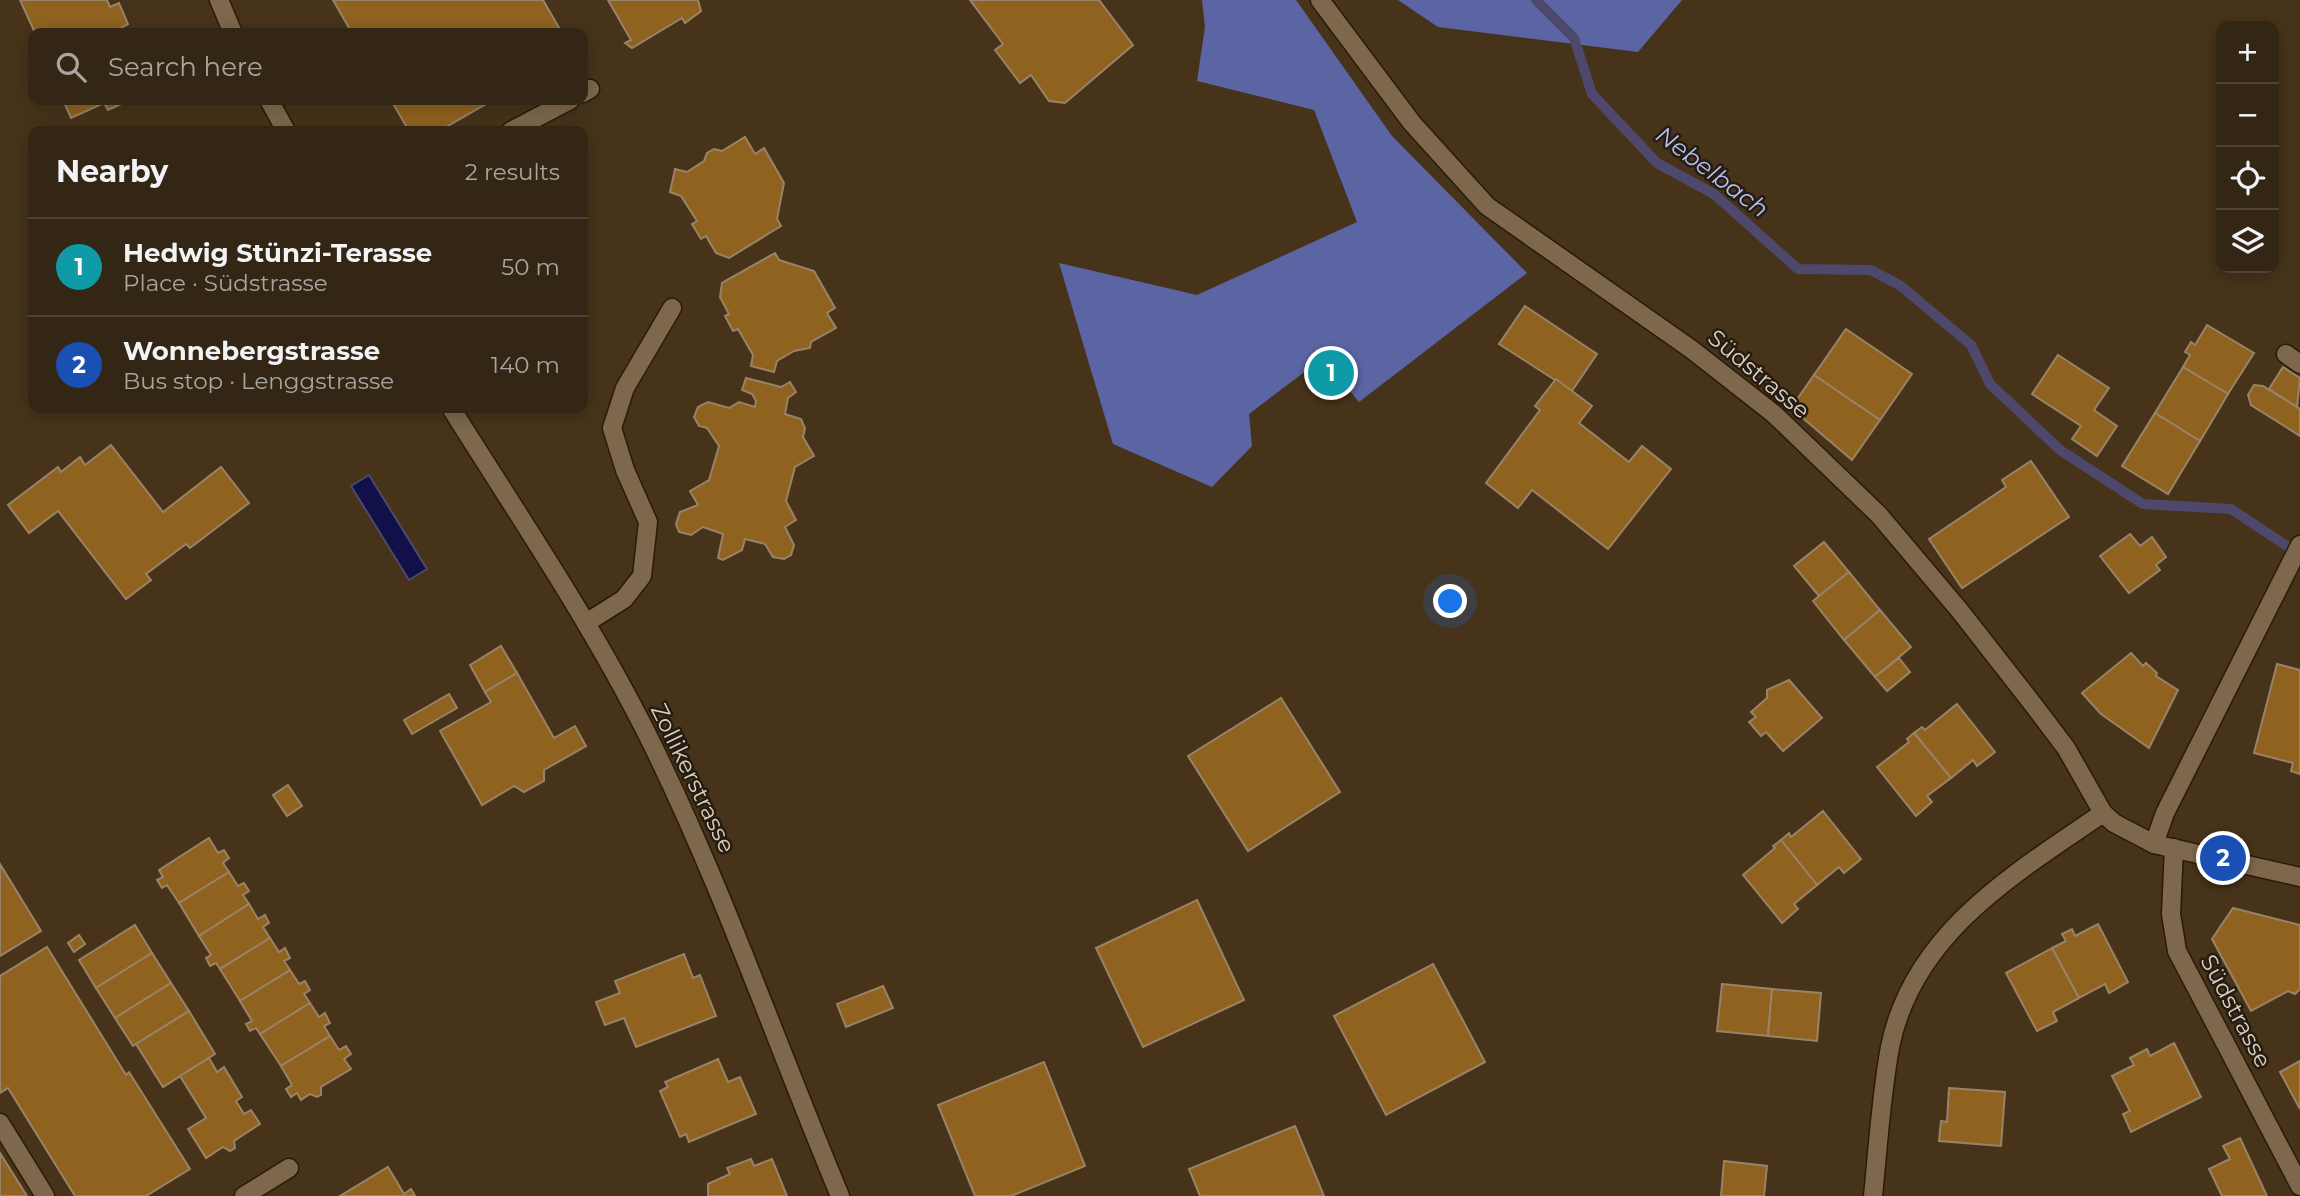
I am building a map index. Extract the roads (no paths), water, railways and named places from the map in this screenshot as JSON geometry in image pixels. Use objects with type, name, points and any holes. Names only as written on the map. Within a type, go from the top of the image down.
[{"type":"street","points":[[219,0],[231,28]]},
{"type":"street","name":"Südstrasse","points":[[1320,0],[1412,123],[1487,206],[1691,349],[1774,414],[1879,515],[1961,611],[2035,706],[2066,748],[2103,813],[2124,830],[2154,844],[2300,877]]},
{"type":"street","points":[[272,105],[283,126]]},
{"type":"street","points":[[521,126],[560,105]]},
{"type":"street","points":[[586,623],[624,599],[642,576],[648,522],[625,471],[612,428],[625,388],[672,307]]},
{"type":"street","name":"Zollikerstrasse","points":[[454,413],[586,623],[647,733],[701,847],[840,1196]]},
{"type":"street","points":[[2154,844],[2172,800],[2300,545]]},
{"type":"street","points":[[1873,1196],[1891,1046],[1901,1009],[1936,945],[1968,911],[2002,883],[2103,813]]},
{"type":"street","name":"Südstrasse","points":[[2174,848],[2171,914],[2177,951],[2300,1186]]},
{"type":"street","points":[[0,1123],[45,1196]]},
{"type":"street","points":[[244,1196],[289,1168]]},
{"type":"waterway","name":"Nebelbach","points":[[1536,0],[1574,38],[1592,94],[1657,163],[1714,194],[1798,269],[1871,270],[1901,286],[1971,345],[1990,384],[2060,450],[2143,504],[2231,509],[2287,546]]},
{"type":"place","name":"Hedwig Stünzi-Terasse","points":[[1331,373]]},
{"type":"place","name":"Wonnebergstrasse","points":[[2223,858]]}]
